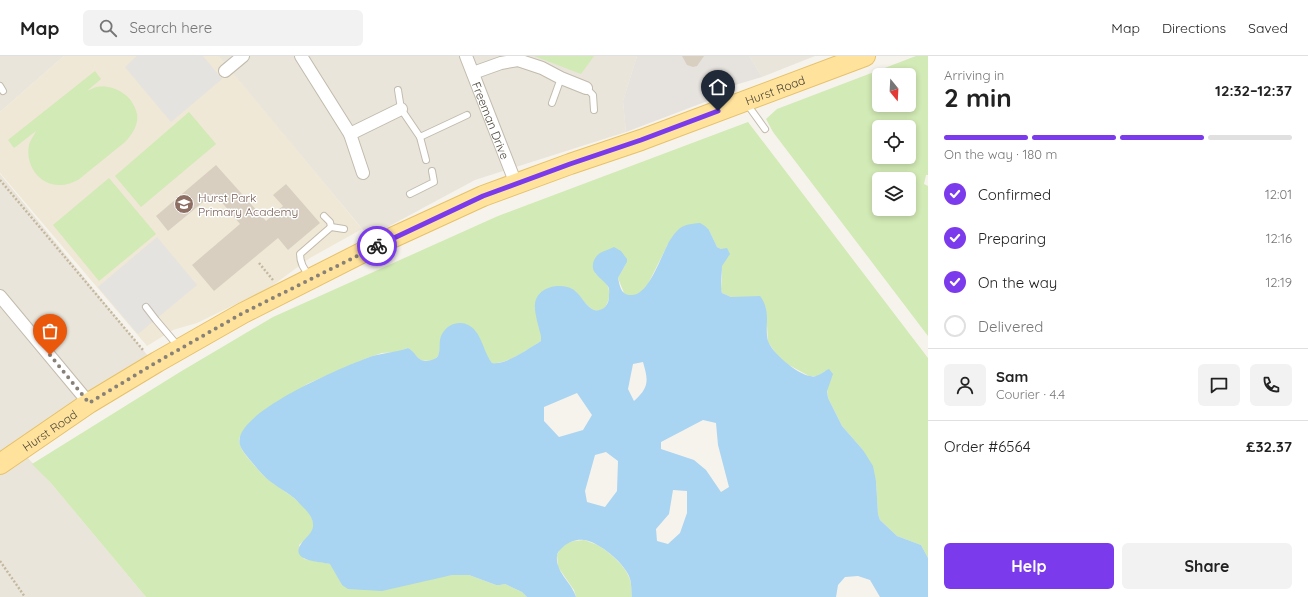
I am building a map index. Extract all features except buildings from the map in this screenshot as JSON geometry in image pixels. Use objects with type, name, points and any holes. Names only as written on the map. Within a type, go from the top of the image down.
[{"type":"main road","name":"Hurst Road","points":[[0,464],[89,403],[181,348],[243,313],[385,241],[483,196],[641,140],[866,56]]},
{"type":"street","points":[[225,71],[243,56]]},
{"type":"street","points":[[301,56],[350,134],[363,173]]},
{"type":"street","name":"Freeman Drive","points":[[466,56],[516,184]]},
{"type":"street","points":[[473,73],[501,63],[518,60],[542,68],[561,78],[586,88]]},
{"type":"street","points":[[350,134],[401,109]]},
{"type":"street","points":[[0,296],[89,403]]},
{"type":"lane","points":[[552,103],[561,78]]},
{"type":"lane","points":[[586,88],[593,95],[594,110]]},
{"type":"lane","points":[[398,90],[401,109],[420,137],[426,160]]},
{"type":"lane","points":[[745,101],[765,129]]},
{"type":"lane","points":[[420,137],[467,115]]},
{"type":"lane","points":[[410,194],[434,182],[432,171]]},
{"type":"lane","points":[[324,216],[330,222],[331,227]]},
{"type":"lane","points":[[312,278],[304,270],[300,261],[300,254],[331,227],[344,229]]},
{"type":"lane","points":[[146,307],[181,348]]},
{"type":"path","points":[[0,180],[143,350]]},
{"type":"path","points":[[260,264],[274,281]]},
{"type":"path","points":[[0,562],[25,597]]},
{"type":"shaded area","points":[[0,56],[64,56],[0,112]]},
{"type":"shaded area","name":"Hurst Park Primary Academy","points":[[64,56],[219,56],[362,229],[310,258],[272,286],[197,323],[173,330],[147,346],[0,173],[0,112]]},
{"type":"shaded area","points":[[137,56],[203,56],[222,79],[171,122],[125,67]]},
{"type":"shaded area","points":[[218,56],[637,56],[623,101],[626,132],[475,180],[369,237]]},
{"type":"shaded area","points":[[637,56],[749,56],[762,77],[725,88],[726,94],[626,132],[623,101]]},
{"type":"shaded area","points":[[749,56],[815,56],[762,77]]},
{"type":"shaded area","points":[[0,174],[148,356],[14,443],[50,482],[146,597],[0,597]]},
{"type":"shaded area","points":[[157,237],[197,285],[138,334],[98,287]]},
{"type":"green space","points":[[534,56],[594,56],[581,74]]},
{"type":"green space","points":[[916,56],[928,56],[928,175],[926,175],[924,184],[928,186],[928,336],[773,132],[766,119],[777,109],[872,73],[872,112],[916,112],[916,68],[885,68]]},
{"type":"green space","points":[[95,71],[101,79],[87,91],[96,87],[109,87],[122,92],[127,96],[135,107],[137,114],[137,122],[134,129],[125,142],[78,180],[62,185],[45,182],[35,172],[29,160],[29,145],[36,131],[14,148],[8,140]]},
{"type":"green space","points":[[189,112],[216,144],[141,207],[115,176]]},
{"type":"green space","points":[[748,122],[928,358],[928,558],[921,545],[897,536],[880,520],[878,514],[876,481],[863,450],[842,426],[828,398],[825,371],[818,376],[809,376],[787,364],[777,355],[768,342],[766,308],[760,297],[731,297],[722,293],[721,249],[717,247],[709,230],[668,244],[648,284],[636,295],[627,295],[624,293],[618,278],[627,262],[595,273],[606,283],[608,287],[609,295],[607,304],[604,308],[597,311],[592,309],[575,291],[541,336],[541,341],[511,359],[504,362],[492,363],[488,358],[440,340],[439,354],[435,359],[429,361],[419,359],[408,348],[397,352],[382,353],[307,384],[243,431],[240,436],[239,442],[242,449],[258,470],[297,501],[310,514],[313,521],[313,529],[309,536],[299,545],[304,559],[331,564],[342,585],[452,575],[469,575],[496,585],[505,584],[522,592],[527,597],[146,597],[50,482],[32,464],[180,372],[273,317],[498,216]]},
{"type":"green space","points":[[109,178],[156,234],[99,281],[53,225]]},
{"type":"green space","points":[[584,540],[603,548],[623,567],[630,580],[632,597],[576,597],[574,590],[558,567],[557,555],[560,549],[567,543]]},
{"type":"water","points":[[700,223],[709,230],[717,247],[721,249],[727,248],[730,254],[722,266],[722,293],[731,297],[760,296],[764,302],[767,313],[768,341],[774,351],[792,367],[810,376],[815,376],[829,369],[833,374],[827,391],[828,398],[842,426],[863,450],[873,466],[876,481],[878,514],[880,520],[897,536],[921,545],[928,558],[928,597],[880,597],[870,580],[858,576],[845,577],[838,585],[836,597],[632,597],[630,579],[622,565],[597,544],[584,540],[573,541],[566,545],[559,551],[557,556],[557,562],[561,572],[576,597],[527,597],[522,592],[505,584],[496,585],[469,575],[452,575],[382,591],[348,589],[342,585],[330,564],[311,561],[300,556],[298,552],[300,546],[312,531],[313,523],[311,517],[297,501],[263,475],[242,449],[240,445],[242,433],[252,420],[269,406],[291,393],[314,381],[372,356],[408,348],[423,361],[435,359],[439,354],[442,334],[445,329],[454,324],[464,323],[473,328],[492,363],[504,362],[541,341],[535,311],[535,304],[540,293],[551,287],[563,286],[577,292],[591,308],[601,310],[608,303],[609,290],[608,286],[594,272],[593,269],[594,260],[600,253],[614,247],[621,251],[627,259],[627,262],[618,278],[620,287],[626,294],[632,295],[638,293],[648,283],[674,234],[682,227]],"holes":[[[643,362],[647,379],[643,392],[634,401],[628,389],[633,364]],[[577,393],[592,415],[583,430],[559,437],[544,421],[544,407]],[[703,420],[716,423],[718,445],[729,487],[721,492],[706,470],[694,460],[661,449],[661,442]],[[606,452],[618,461],[617,491],[605,507],[587,502],[585,491],[595,455]],[[673,490],[687,491],[687,513],[680,533],[668,544],[657,541],[656,529],[669,514]]]},
{"type":"way so far","points":[[50,355],[89,403],[243,313],[377,246]]},
{"type":"place","name":"Hurst Park Primary Academy","points":[[184,204]]},
{"type":"route","points":[[377,246],[483,196],[718,111]]}]
